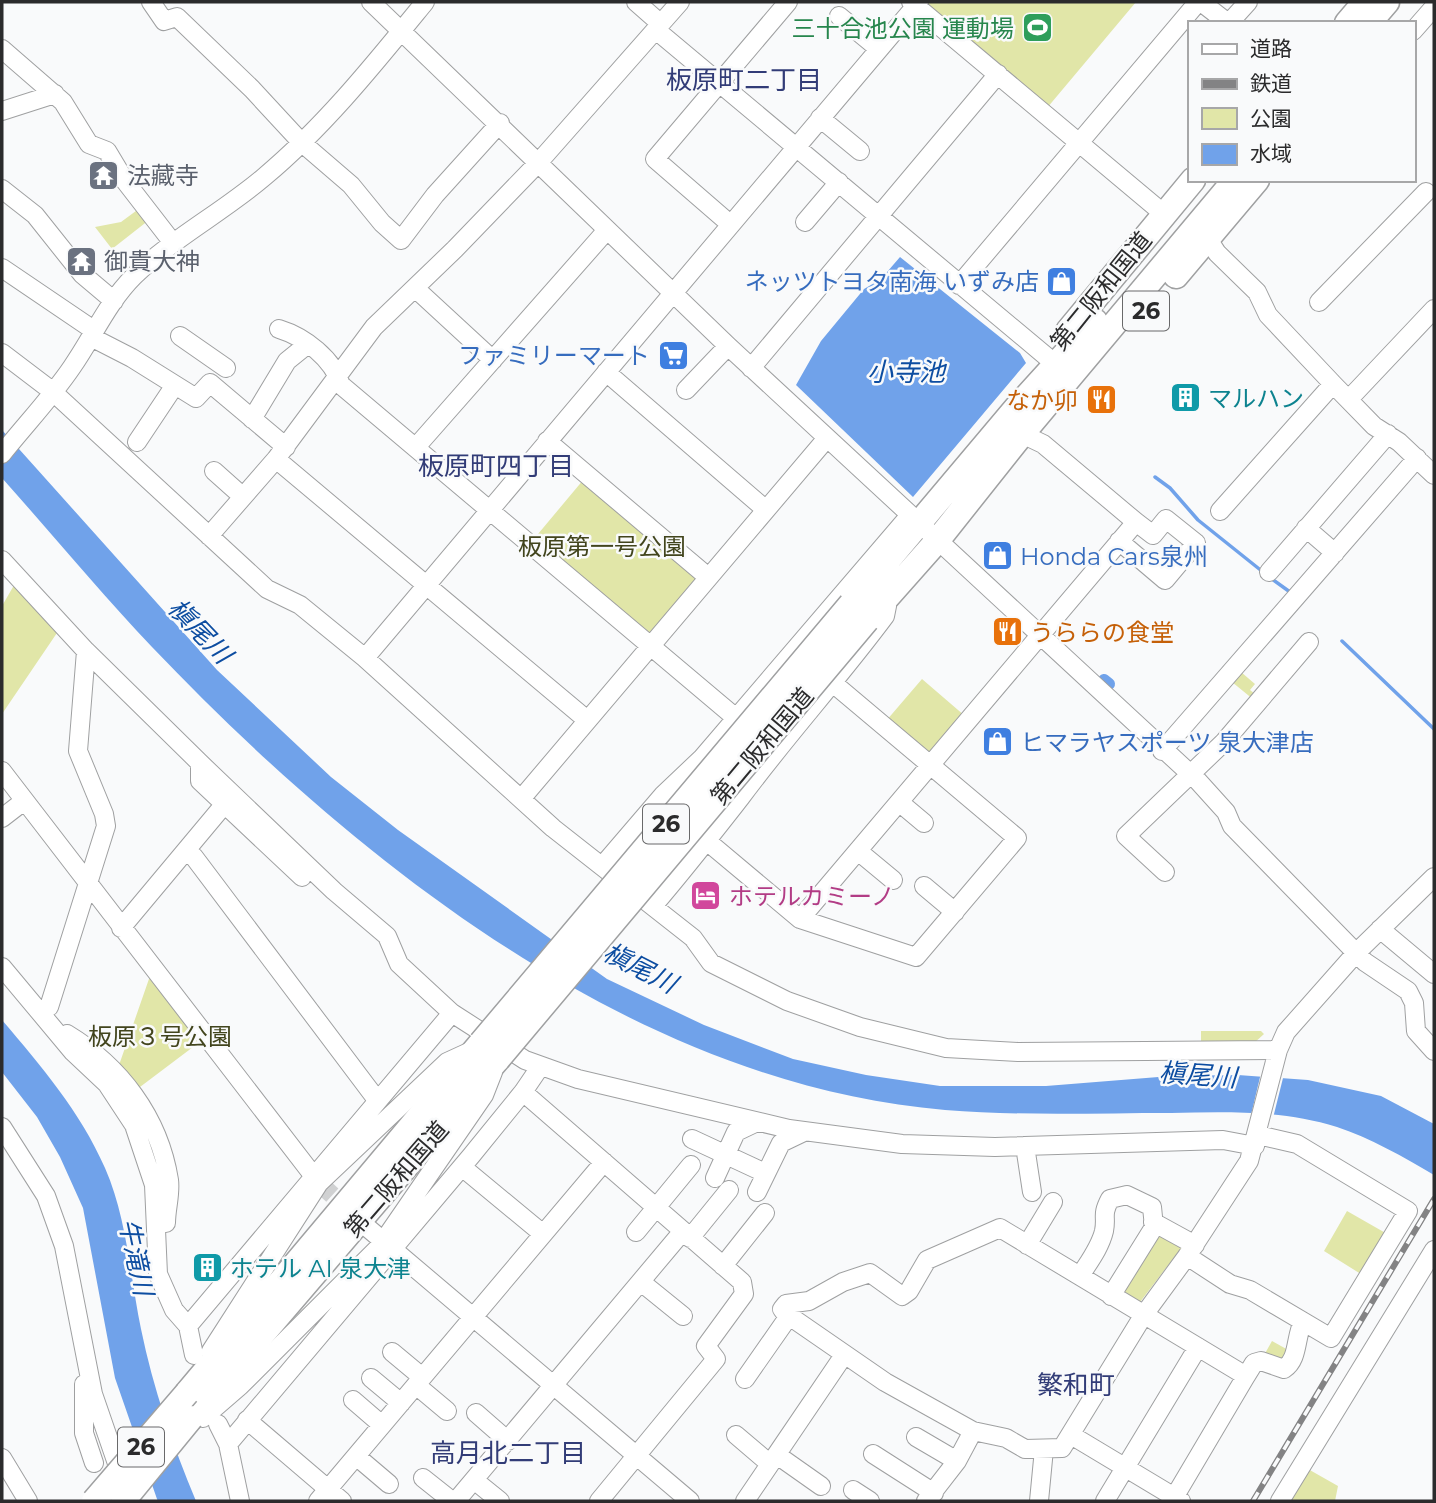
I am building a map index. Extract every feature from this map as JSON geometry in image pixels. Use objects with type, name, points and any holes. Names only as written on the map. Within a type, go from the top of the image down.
[{"type":"highway","points":[[1329,21],[1345,2]]},
{"type":"highway","points":[[1349,21],[1365,2]]},
{"type":"highway","points":[[1371,21],[1387,2]]},
{"type":"highway","points":[[1388,21],[1403,2]]},
{"type":"highway","name":"第二阪和国道","points":[[123,1501],[170,1445],[193,1423],[488,1053],[859,612],[918,525],[1021,423],[1046,358],[1191,182]]},
{"type":"highway","name":"第二阪和国道","points":[[859,612],[889,596],[937,541],[1021,423],[1096,332],[1212,182]]},
{"type":"highway","name":"第二阪和国道","points":[[1096,332],[1234,182]]},
{"type":"highway","name":"26","points":[[1021,423],[1063,406],[1255,182]]},
{"type":"highway","name":"第二阪和国道","points":[[94,1501],[187,1393],[199,1364],[488,1053]]},
{"type":"street","points":[[151,2],[164,21],[177,17],[252,89],[301,142],[351,185],[382,223],[401,240],[435,195],[500,123]]},
{"type":"street","points":[[371,2],[400,33],[500,123],[607,230],[918,525],[1162,751],[1192,771],[1226,812],[1232,826],[1360,949],[1408,990],[1414,1003],[1416,1031],[1434,1051]]},
{"type":"street","points":[[2,454],[46,398],[132,278],[173,243],[251,188],[301,142],[396,41],[425,2]]},
{"type":"street","points":[[635,2],[721,82],[1046,358]]},
{"type":"street","points":[[209,536],[281,453],[374,327],[416,289],[538,163],[680,2]]},
{"type":"street","points":[[730,224],[655,159],[788,2]]},
{"type":"street","points":[[959,285],[1199,2],[1225,21]]},
{"type":"street","points":[[1230,21],[1248,2]]},
{"type":"street","points":[[365,658],[915,3],[1164,214]]},
{"type":"street","points":[[1415,29],[1434,7]]},
{"type":"street","points":[[839,16],[879,49]]},
{"type":"street","points":[[2,48],[55,94],[89,144],[107,151],[125,181],[173,243]]},
{"type":"street","points":[[751,368],[998,74]]},
{"type":"street","points":[[2,111],[55,94]]},
{"type":"street","points":[[820,117],[860,150]]},
{"type":"street","points":[[805,222],[839,182]]},
{"type":"street","points":[[2,189],[35,215],[82,274],[114,301]]},
{"type":"street","points":[[1319,302],[1382,228],[1425,190]]},
{"type":"street","points":[[416,447],[607,230]]},
{"type":"street","points":[[1208,239],[1217,253],[1257,292],[1268,315],[1333,384],[1374,426],[1388,434],[1434,475]]},
{"type":"street","points":[[2,268],[91,333],[196,398],[210,383],[252,419],[281,453],[426,584],[587,720]]},
{"type":"street","points":[[416,289],[493,360]]},
{"type":"street","points":[[1349,399],[1434,309]]},
{"type":"street","points":[[279,330],[296,334],[308,344],[337,370],[341,385],[736,718]]},
{"type":"street","points":[[180,336],[229,363],[213,386]]},
{"type":"street","points":[[252,419],[287,361],[308,344]]},
{"type":"street","points":[[685,390],[728,346]]},
{"type":"street","points":[[2,353],[46,398],[209,536],[267,589],[300,605],[365,658],[553,828],[693,938],[711,963],[787,1001],[860,1027],[946,1048],[1018,1052],[1277,1052]]},
{"type":"street","points":[[606,372],[765,509]]},
{"type":"street","points":[[1220,510],[1248,470],[1281,433],[1333,384]]},
{"type":"street","points":[[137,442],[175,385]]},
{"type":"street","points":[[1021,423],[1042,444],[1153,536],[1166,519],[1196,543],[1165,580],[1119,541]]},
{"type":"street","points":[[1269,572],[1388,434]]},
{"type":"street","points":[[521,799],[827,438]]},
{"type":"street","points":[[547,441],[708,577]]},
{"type":"street","points":[[1162,751],[1417,458]]},
{"type":"street","points":[[214,471],[242,496]]},
{"type":"street","points":[[603,865],[663,795],[702,758],[904,522],[918,525]]},
{"type":"street","points":[[800,919],[1136,522]]},
{"type":"street","points":[[1306,528],[1335,553]]},
{"type":"street","points":[[2,560],[86,651],[200,764],[334,891],[387,936],[399,964],[453,1013],[540,1067],[804,1132],[902,1144],[1025,1146],[1257,1138],[1297,1144],[1408,1211],[1331,1338],[1250,1290],[1230,1284],[1153,1222]]},
{"type":"street","points":[[653,906],[708,842],[740,797],[834,684],[885,616],[889,596]]},
{"type":"street","points":[[1154,867],[1126,836],[1149,821],[1258,691],[1308,642]]},
{"type":"street","points":[[49,1007],[106,826],[104,814],[78,751],[86,651]]},
{"type":"street","points":[[708,842],[800,919],[916,957],[1017,838],[834,684]]},
{"type":"street","points":[[200,764],[200,781],[223,806],[306,880],[334,891]]},
{"type":"street","points":[[2,771],[316,1180]]},
{"type":"street","points":[[2,818],[24,801]]},
{"type":"street","points":[[899,802],[924,822]]},
{"type":"street","points":[[121,928],[223,806]]},
{"type":"street","points":[[858,850],[893,880]]},
{"type":"street","points":[[186,852],[194,857],[377,1100]]},
{"type":"street","points":[[1246,1376],[1143,1316],[1000,1228],[927,1260],[909,1291],[902,1296],[870,1273],[843,1282],[809,1301],[786,1304],[782,1309],[844,1355],[906,1395],[973,1431],[1006,1438],[1025,1450],[1062,1448],[1143,1316],[1191,1250],[1249,1161],[1277,1052],[1293,1022],[1360,949],[1434,877]]},
{"type":"street","points":[[924,886],[955,912]]},
{"type":"street","points":[[1380,929],[1434,974]]},
{"type":"street","points":[[2,967],[73,1052],[107,1084],[134,1125],[154,1185],[158,1274],[174,1310],[185,1323],[199,1364],[209,1355],[316,1180],[447,1062],[488,1053],[484,1095],[387,1245],[228,1444]]},
{"type":"street","points":[[185,1323],[316,1180],[377,1100],[453,1013]]},
{"type":"street","points":[[193,1423],[240,1386],[387,1245],[462,1167],[523,1093],[540,1067]]},
{"type":"street","points":[[523,1093],[742,1282],[744,1294],[706,1346],[716,1359],[599,1501]]},
{"type":"street","points":[[715,1178],[736,1132],[757,1122]]},
{"type":"street","points":[[2,1127],[31,1169],[51,1209],[64,1246],[86,1368],[104,1431],[131,1501]]},
{"type":"street","points":[[757,1192],[780,1143],[804,1132]]},
{"type":"street","points":[[692,1139],[765,1173]]},
{"type":"street","points":[[1025,1146],[1032,1192]]},
{"type":"street","points":[[323,1495],[604,1162]]},
{"type":"street","points":[[636,1232],[691,1166]]},
{"type":"street","points":[[462,1167],[543,1234]]},
{"type":"street","points":[[423,1478],[454,1501],[508,1441],[641,1282],[729,1190]]},
{"type":"street","points":[[1080,1276],[1098,1248],[1104,1230],[1102,1214],[1110,1199],[1127,1195],[1152,1207],[1154,1227],[1111,1296]]},
{"type":"street","points":[[1027,1245],[1052,1210]]},
{"type":"street","points":[[723,1266],[765,1213]]},
{"type":"street","points":[[369,1229],[690,1501]]},
{"type":"street","points":[[1280,1501],[1434,1250]]},
{"type":"street","points":[[641,1282],[683,1316]]},
{"type":"street","points":[[745,1379],[789,1316]]},
{"type":"street","points":[[1071,1435],[1176,1500],[1254,1363],[1261,1361],[1284,1369],[1288,1367],[1295,1354],[1296,1335],[1303,1322]]},
{"type":"street","points":[[1105,1501],[1198,1347]]},
{"type":"street","points":[[392,1352],[447,1411]]},
{"type":"street","points":[[745,1501],[844,1355]]},
{"type":"street","points":[[86,1368],[85,1433],[94,1463]]},
{"type":"street","points":[[371,1378],[401,1403]]},
{"type":"street","points":[[353,1400],[382,1425]]},
{"type":"street","points":[[476,1413],[508,1441]]},
{"type":"street","points":[[247,1420],[323,1495],[342,1501]]},
{"type":"street","points":[[218,1424],[228,1444],[240,1501]]},
{"type":"street","points":[[873,1454],[930,1497],[957,1461],[973,1431]]},
{"type":"street","points":[[736,1435],[773,1460],[821,1486]]},
{"type":"street","points":[[916,1437],[957,1461]]},
{"type":"street","points":[[1039,1501],[1044,1449]]},
{"type":"street","points":[[356,1456],[390,1484]]},
{"type":"street","points":[[2,1458],[28,1501]]},
{"type":"street","points":[[474,1480],[500,1501]]},
{"type":"street","points":[[853,1490],[870,1501]]},
{"type":"green space","points":[[928,2],[1136,2],[1047,108],[927,6]]},
{"type":"green space","points":[[140,208],[149,220],[112,249],[95,227],[121,222]]},
{"type":"green space","name":"板原第一号公園","points":[[584,479],[698,575],[699,583],[655,635],[647,635],[533,540]]},
{"type":"green space","points":[[17,580],[61,627],[2,714],[2,606]]},
{"type":"green space","points":[[1241,672],[1255,684],[1250,690],[1255,694],[1254,700],[1232,682]]},
{"type":"green space","points":[[922,679],[965,716],[933,754],[926,754],[886,721]]},
{"type":"green space","name":"板原３号公園","points":[[150,976],[201,1041],[136,1090],[118,1068]]},
{"type":"green space","points":[[1201,1031],[1261,1031],[1264,1034],[1253,1044],[1201,1048]]},
{"type":"green space","points":[[1347,1211],[1389,1235],[1364,1276],[1324,1251]]},
{"type":"green space","points":[[1155,1231],[1182,1247],[1137,1306],[1120,1296]]},
{"type":"green space","points":[[1272,1341],[1290,1351],[1285,1363],[1263,1357]]},
{"type":"green space","points":[[1308,1469],[1338,1486],[1335,1501],[1288,1501]]},
{"type":"water","name":"小寺池","points":[[900,257],[1020,353],[1026,363],[913,497],[796,385],[821,341],[864,289],[881,279]]},
{"type":"water","points":[[2,430],[217,670],[331,777],[398,830],[607,979],[704,1025],[793,1059],[866,1075],[940,1086],[1046,1086],[1171,1076],[1238,1075],[1308,1080],[1381,1096],[1434,1124],[1434,1175],[1399,1155],[1337,1127],[1275,1115],[973,1112],[831,1092],[720,1057],[613,1009],[510,950],[412,882],[319,807],[233,728],[152,647],[2,478]]},
{"type":"water","points":[[2,1020],[72,1108],[105,1168],[123,1227],[151,1373],[196,1501],[157,1499],[115,1378],[83,1208],[60,1157],[37,1117],[2,1072]]},
{"type":"pier","points":[[1261,1073],[1284,1074],[1273,1118],[1251,1115]]},
{"type":"waterway","points":[[1155,477],[1170,488],[1198,520],[1263,572]]},
{"type":"waterway","points":[[1269,577],[1290,592]]},
{"type":"waterway","points":[[1342,641],[1434,729]]},
{"type":"waterway","points":[[1104,680],[1109,684]]},
{"type":"tunnel","points":[[319,1183],[351,1212]]},
{"type":"railway","points":[[1253,1501],[1434,1199]]},
{"type":"place","name":"三十合池公園 運動場","points":[[1037,28]]},
{"type":"place","name":"法藏寺","points":[[104,175]]},
{"type":"place","name":"御貴大神","points":[[81,261]]},
{"type":"place","name":"ネッツトヨタ南海 いずみ店","points":[[1062,281]]},
{"type":"place","name":"ファミリーマート","points":[[673,355]]},
{"type":"place","name":"マルハン","points":[[1185,398]]},
{"type":"place","name":"なか卯","points":[[1101,400]]},
{"type":"place","name":"Honda Cars泉州","points":[[997,556]]},
{"type":"place","name":"うららの食堂","points":[[1007,632]]},
{"type":"place","name":"ヒマラヤスポーツ 泉大津店","points":[[997,742]]},
{"type":"place","name":"ホテルカミーノ","points":[[706,896]]},
{"type":"place","name":"ホテル AI 泉大津","points":[[207,1268]]},
{"type":"district","name":"板原町二丁目","points":[[744,80]]},
{"type":"district","name":"板原町四丁目","points":[[496,466]]},
{"type":"district","name":"繁和町","points":[[1076,1385]]},
{"type":"district","name":"高月北二丁目","points":[[508,1453]]},
{"type":"water label","name":"槇尾川","points":[[200,631]]},
{"type":"water label","name":"槇尾川","points":[[640,968]]},
{"type":"water label","name":"槇尾川","points":[[1198,1075]]},
{"type":"water label","name":"牛滝川","points":[[136,1257]]}]
